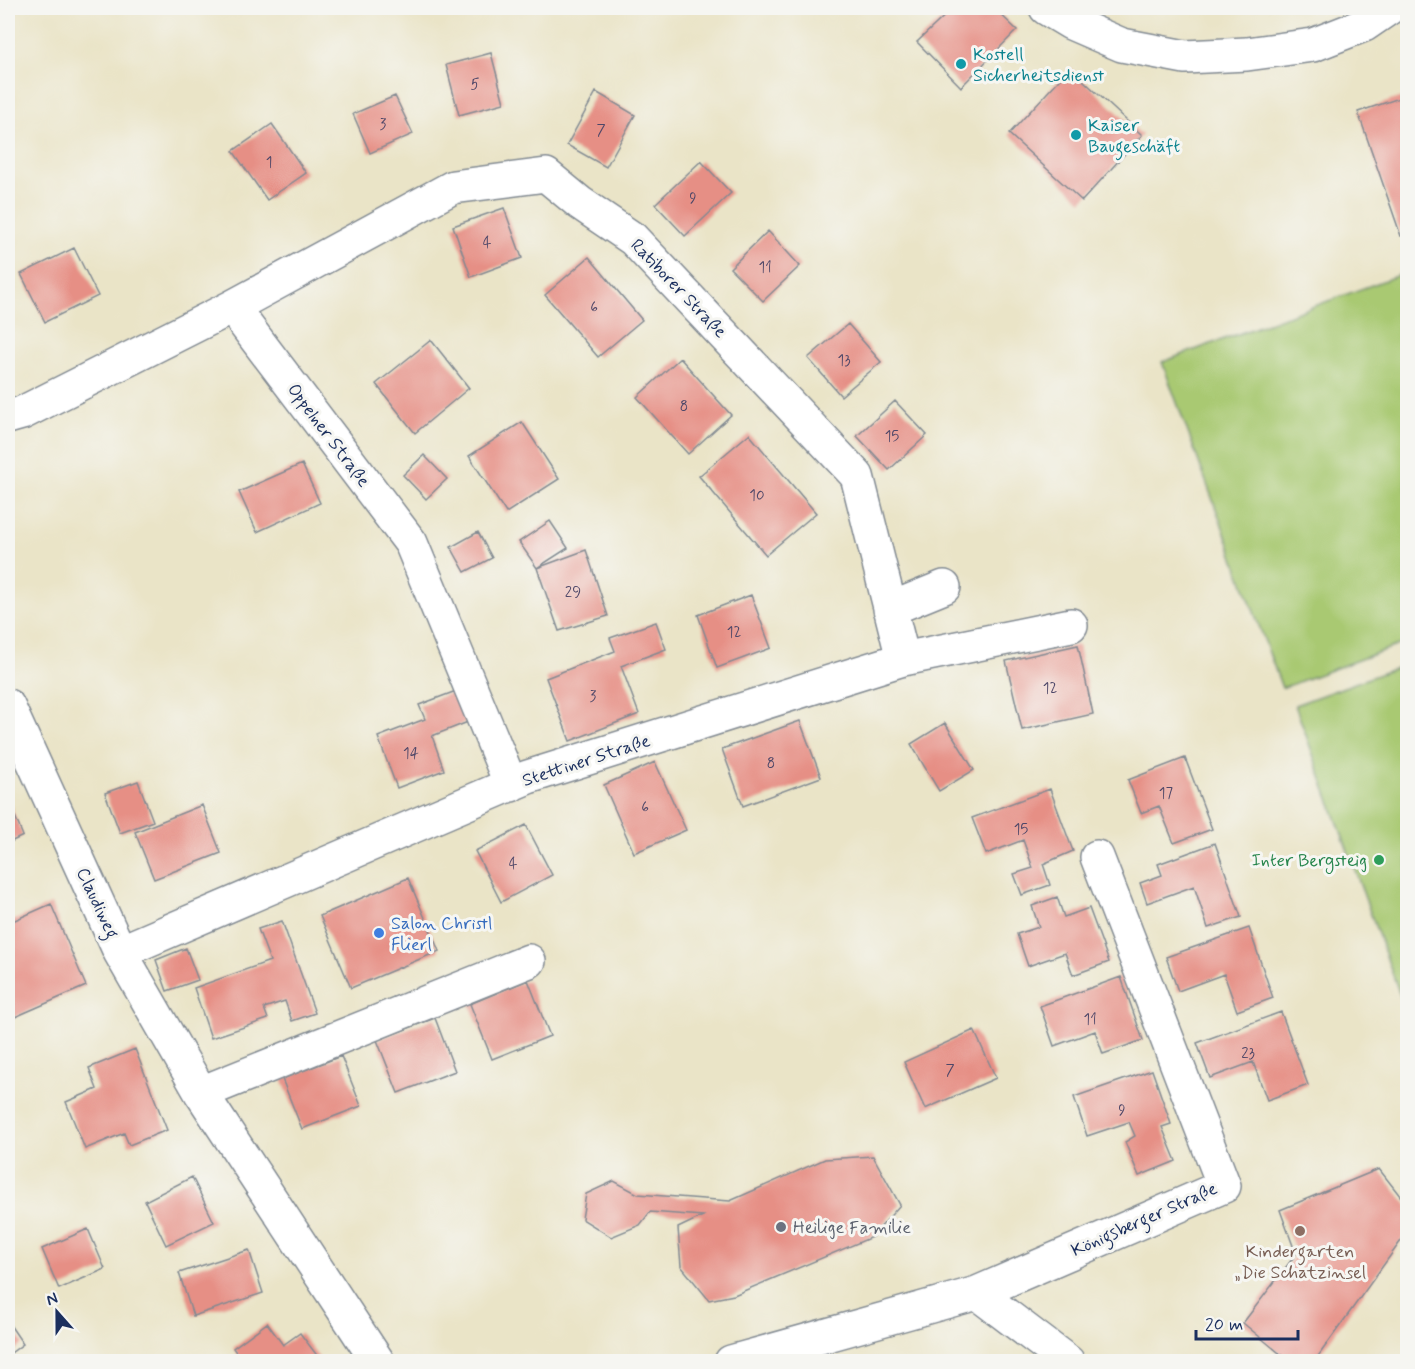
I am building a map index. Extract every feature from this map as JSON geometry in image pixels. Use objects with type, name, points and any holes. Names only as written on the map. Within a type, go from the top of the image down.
[{"type":"street","points":[[1046,8],[1071,23],[1122,45],[1185,57],[1247,54],[1313,45],[1365,25],[1389,8]]},
{"type":"street","name":"Ratiborer Straße","points":[[232,307],[453,187],[546,175],[633,239],[857,476],[903,659]]},
{"type":"street","points":[[12,418],[232,307]]},
{"type":"street","name":"Oppelner Straße","points":[[232,307],[411,543],[511,785]]},
{"type":"street","points":[[890,609],[944,587]]},
{"type":"street","name":"Stettiner Straße","points":[[120,952],[528,777],[903,659],[1071,625]]},
{"type":"street","name":"Claudiweg","points":[[8,706],[120,952],[201,1093],[378,1362]]},
{"type":"street","name":"Königsberger Straße","points":[[731,1362],[977,1293],[1224,1186],[1097,857]]},
{"type":"street","points":[[201,1093],[529,961]]},
{"type":"street","points":[[977,1293],[1068,1362]]},
{"type":"green space","points":[[1407,272],[1407,642],[1282,688],[1162,362]]},
{"type":"green space","name":"Inter Bergsteig","points":[[1408,664],[1407,1014],[1295,705]]},
{"type":"building","name":"Kostell Sicherheitsdienst","points":[[953,8],[994,8],[1017,30],[961,87],[917,42]]},
{"type":"building","points":[[491,53],[504,103],[459,115],[446,65]]},
{"type":"building","name":"Kaiser Baugeschäft","points":[[1070,68],[1142,135],[1082,201],[1009,134]]},
{"type":"building","points":[[596,92],[635,115],[606,167],[567,145]]},
{"type":"building","points":[[1408,95],[1408,234],[1401,236],[1358,112]]},
{"type":"building","points":[[395,96],[413,134],[370,153],[353,114]]},
{"type":"building","points":[[272,124],[306,173],[267,200],[233,151]]},
{"type":"building","points":[[701,161],[731,193],[685,236],[655,204]]},
{"type":"building","points":[[504,208],[522,258],[471,277],[453,226]]},
{"type":"building","points":[[768,231],[800,266],[763,301],[730,268]]},
{"type":"building","points":[[74,248],[98,296],[45,322],[21,274]]},
{"type":"building","points":[[589,257],[642,320],[598,357],[545,295]]},
{"type":"building","points":[[848,324],[881,362],[841,396],[808,358]]},
{"type":"building","points":[[431,340],[469,388],[415,433],[376,384]]},
{"type":"building","points":[[680,358],[731,415],[688,454],[637,397]]},
{"type":"building","points":[[895,401],[927,435],[889,470],[857,436]]},
{"type":"building","points":[[522,422],[559,479],[506,513],[469,456]]},
{"type":"building","points":[[749,434],[816,513],[766,555],[699,476]]},
{"type":"building","points":[[424,455],[447,479],[426,499],[403,475]]},
{"type":"building","points":[[302,464],[320,503],[257,532],[239,492]]},
{"type":"building","points":[[550,521],[568,548],[537,568],[519,542]]},
{"type":"building","points":[[478,532],[492,558],[465,572],[451,547]]},
{"type":"building","points":[[586,550],[608,616],[559,631],[537,568]]},
{"type":"building","points":[[751,595],[771,648],[717,668],[698,615]]},
{"type":"building","points":[[656,622],[666,649],[621,666],[639,714],[570,741],[546,678],[615,651],[610,638]]},
{"type":"building","points":[[1078,645],[1093,714],[1022,730],[1006,661]]},
{"type":"building","points":[[456,691],[468,722],[432,736],[444,770],[397,788],[378,737],[425,719],[419,705]]},
{"type":"building","points":[[800,721],[821,777],[743,806],[722,749]]},
{"type":"building","points":[[945,723],[974,770],[939,791],[911,744]]},
{"type":"building","points":[[1185,758],[1212,829],[1174,843],[1159,806],[1141,813],[1128,780]]},
{"type":"building","points":[[655,762],[686,830],[634,853],[604,785]]},
{"type":"building","points":[[138,781],[153,821],[120,833],[105,793]]},
{"type":"building","points":[[1050,789],[1073,851],[1043,864],[1050,885],[1022,895],[1014,874],[1033,868],[1023,840],[986,854],[972,818]]},
{"type":"building","points":[[8,799],[23,836],[8,843]]},
{"type":"building","points":[[202,805],[221,853],[154,879],[135,832]]},
{"type":"building","points":[[526,825],[552,875],[501,902],[475,851]]},
{"type":"building","points":[[1215,843],[1241,917],[1208,928],[1194,886],[1147,903],[1140,883],[1162,875],[1158,864]]},
{"type":"building","name":"Salon Christl Flierl","points":[[408,878],[439,951],[351,988],[320,916]]},
{"type":"building","points":[[1057,897],[1064,917],[1089,908],[1109,962],[1073,975],[1065,953],[1028,966],[1017,934],[1039,927],[1032,906]]},
{"type":"building","points":[[51,904],[86,986],[8,1020],[8,923]]},
{"type":"building","points":[[282,921],[315,1013],[292,1021],[285,1001],[264,1008],[268,1019],[211,1038],[194,988],[270,961],[258,929]]},
{"type":"building","points":[[1249,928],[1273,998],[1237,1011],[1224,974],[1178,991],[1166,957]]},
{"type":"building","points":[[186,948],[198,980],[167,991],[156,960]]},
{"type":"building","points":[[1121,977],[1143,1040],[1103,1054],[1095,1031],[1054,1046],[1040,1006]]},
{"type":"building","points":[[528,980],[550,1036],[492,1059],[470,1004]]},
{"type":"building","points":[[1281,1012],[1308,1085],[1267,1100],[1253,1062],[1210,1078],[1197,1043]]},
{"type":"building","points":[[435,1018],[455,1071],[398,1093],[377,1040]]},
{"type":"building","points":[[974,1030],[996,1078],[925,1109],[904,1062]]},
{"type":"building","points":[[135,1049],[167,1130],[129,1145],[124,1133],[85,1149],[66,1102],[97,1089],[89,1068]]},
{"type":"building","points":[[341,1056],[361,1106],[302,1129],[282,1079]]},
{"type":"building","points":[[1152,1070],[1171,1124],[1162,1127],[1176,1161],[1139,1176],[1125,1142],[1135,1136],[1129,1122],[1087,1136],[1074,1097]]},
{"type":"building","name":"Heilige Familie","points":[[873,1156],[900,1205],[872,1237],[734,1295],[709,1300],[681,1266],[678,1228],[703,1216],[650,1212],[640,1225],[611,1237],[582,1219],[586,1194],[614,1181],[638,1194],[730,1201],[825,1159]]},
{"type":"building","points":[[1379,1169],[1408,1206],[1408,1231],[1314,1362],[1290,1362],[1243,1323],[1296,1254],[1280,1210]]},
{"type":"building","points":[[192,1177],[214,1222],[166,1245],[145,1201]]},
{"type":"building","points":[[88,1229],[105,1269],[59,1289],[42,1249]]},
{"type":"building","points":[[249,1250],[263,1293],[193,1316],[179,1273]]},
{"type":"building","points":[[8,1322],[23,1344],[8,1355]]},
{"type":"building","points":[[267,1323],[283,1345],[300,1333],[322,1362],[243,1362],[233,1348]]},
{"type":"place","name":"Kostell Sicherheitsdienst","points":[[961,64]]},
{"type":"place","name":"Kaiser Baugeschäft","points":[[1076,135]]},
{"type":"place","name":"Inter Bergsteig","points":[[1379,860]]},
{"type":"place","name":"Salon Christl Flierl","points":[[379,933]]},
{"type":"place","name":"Heilige Familie","points":[[781,1227]]},
{"type":"place","name":"Kindergarten „Die Schatzinsel","points":[[1300,1231]]}]
